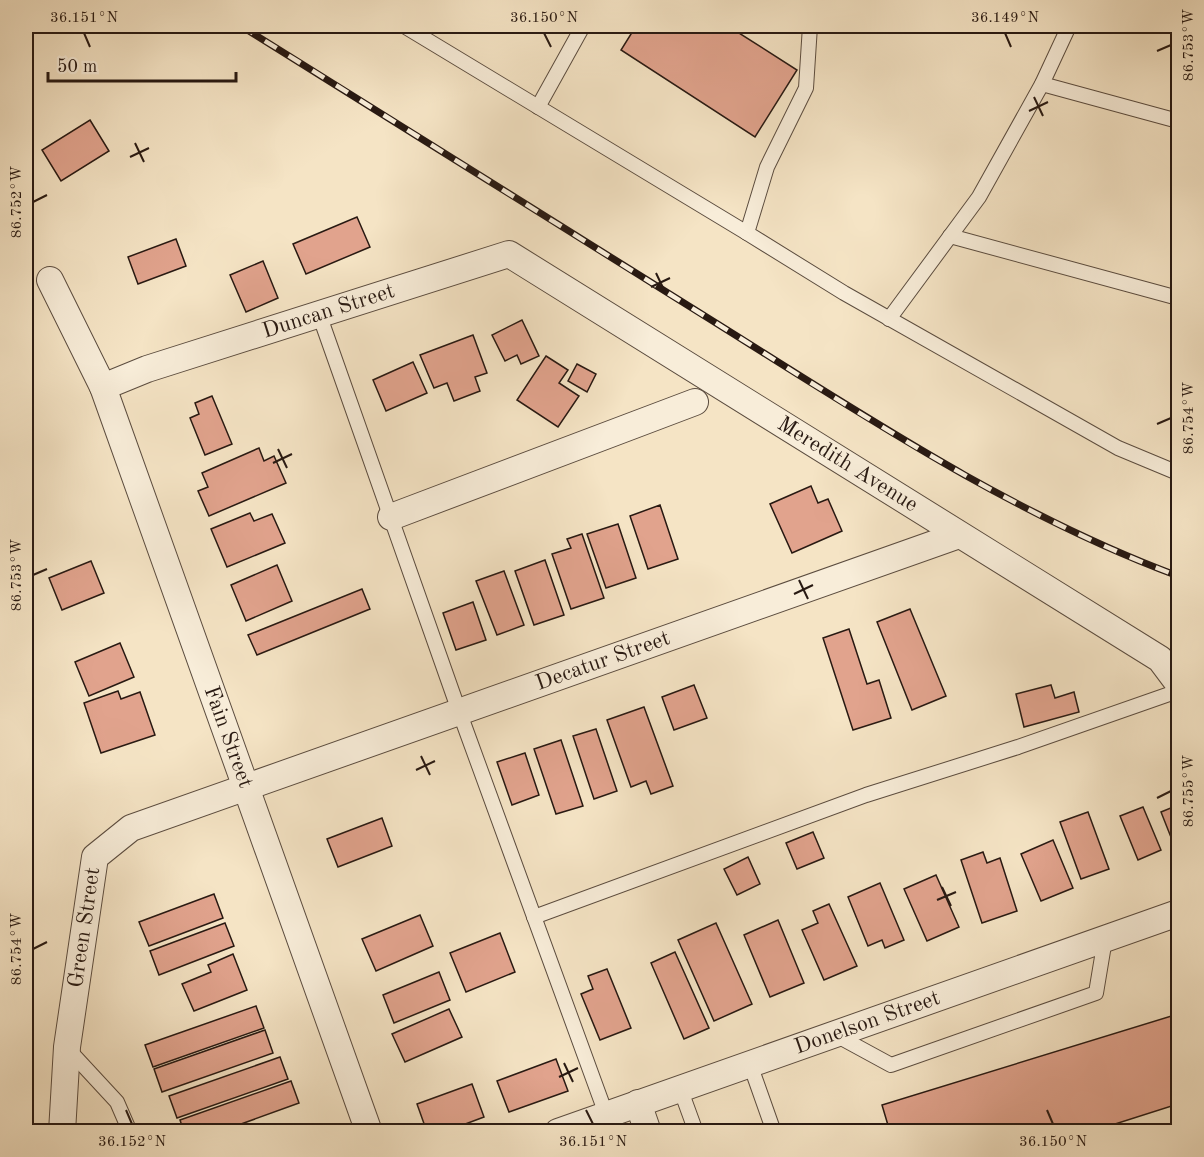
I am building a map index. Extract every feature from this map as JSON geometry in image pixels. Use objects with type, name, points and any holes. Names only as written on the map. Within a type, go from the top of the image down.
[{"type":"street","name":"Duncan Street","points":[[103,387],[147,369],[509,254]]},
{"type":"street","name":"Meredith Avenue","points":[[509,254],[1160,659],[1179,683]]},
{"type":"street","name":"Fain Street","points":[[50,280],[103,387],[369,1131]]},
{"type":"street","points":[[391,517],[695,402]]},
{"type":"street","name":"Decatur Street","points":[[246,786],[959,535]]},
{"type":"street","name":"Green Street","points":[[62,1131],[67,1047],[95,857],[131,828],[246,786]]},
{"type":"street","name":"Donelson Street","points":[[558,1131],[1179,913]]},
{"type":"street","points":[[638,1103],[648,1131]]},
{"type":"lane","points":[[404,26],[889,319],[1118,448],[1179,473]]},
{"type":"lane","points":[[538,107],[584,26]]},
{"type":"lane","points":[[747,233],[767,167],[807,88],[810,26]]},
{"type":"lane","points":[[889,319],[979,197],[1042,84],[1069,26]]},
{"type":"lane","points":[[1042,84],[1179,121]]},
{"type":"lane","points":[[950,236],[1179,298]]},
{"type":"lane","points":[[319,314],[459,711],[606,1114]]},
{"type":"lane","points":[[534,917],[866,795],[1018,747],[1179,691]]},
{"type":"lane","points":[[834,1034],[891,1065],[1096,993],[1105,939]]},
{"type":"lane","points":[[67,1047],[117,1102],[130,1131]]},
{"type":"lane","points":[[750,1064],[774,1131]]},
{"type":"lane","points":[[680,1089],[696,1131]]},
{"type":"building","points":[[636,26],[728,26],[797,70],[755,137],[621,50]]},
{"type":"building","points":[[90,120],[109,151],[61,181],[42,150]]},
{"type":"building","points":[[357,217],[370,247],[306,274],[293,244]]},
{"type":"building","points":[[176,239],[186,266],[138,284],[128,257]]},
{"type":"building","points":[[263,261],[278,298],[246,312],[230,275]]},
{"type":"building","points":[[522,320],[539,356],[521,364],[517,355],[505,361],[492,335]]},
{"type":"building","points":[[473,335],[487,373],[475,377],[480,391],[454,401],[447,383],[434,388],[420,355]]},
{"type":"building","points":[[546,356],[568,370],[559,383],[579,396],[558,427],[517,400]]},
{"type":"building","points":[[413,362],[427,393],[386,411],[373,380]]},
{"type":"building","points":[[577,364],[596,374],[587,392],[568,381]]},
{"type":"building","points":[[212,396],[232,444],[205,455],[190,418],[199,414],[195,403]]},
{"type":"building","points":[[259,448],[264,461],[274,456],[286,483],[209,516],[198,491],[208,487],[202,473]]},
{"type":"building","points":[[811,486],[818,503],[828,499],[842,531],[792,553],[770,504]]},
{"type":"building","points":[[660,505],[678,559],[648,569],[630,516]]},
{"type":"building","points":[[250,513],[254,521],[272,514],[285,543],[227,567],[211,529]]},
{"type":"building","points":[[618,524],[636,578],[606,588],[587,534]]},
{"type":"building","points":[[582,534],[604,598],[571,609],[552,554],[571,548],[567,539]]},
{"type":"building","points":[[545,560],[564,615],[534,625],[515,571]]},
{"type":"building","points":[[91,561],[104,593],[62,610],[49,578]]},
{"type":"building","points":[[277,565],[292,601],[246,621],[231,585]]},
{"type":"building","points":[[504,571],[524,625],[497,635],[476,581]]},
{"type":"building","points":[[362,589],[370,609],[257,655],[248,635]]},
{"type":"building","points":[[473,602],[486,640],[456,650],[443,613]]},
{"type":"building","points":[[910,609],[946,696],[912,710],[877,622]]},
{"type":"building","points":[[849,629],[867,684],[879,680],[891,718],[853,730],[823,638]]},
{"type":"building","points":[[120,643],[134,677],[89,696],[75,662]]},
{"type":"building","points":[[694,685],[707,718],[674,730],[662,697]]},
{"type":"building","points":[[1051,685],[1055,698],[1074,692],[1079,712],[1024,727],[1016,694]]},
{"type":"building","points":[[118,691],[121,699],[140,692],[155,735],[101,753],[84,703]]},
{"type":"building","points":[[644,707],[673,786],[651,794],[646,781],[631,787],[607,720]]},
{"type":"building","points":[[596,729],[617,791],[594,799],[573,736]]},
{"type":"building","points":[[561,740],[583,806],[556,814],[534,749]]},
{"type":"building","points":[[525,753],[539,795],[512,805],[497,762]]},
{"type":"building","points":[[1178,805],[1178,855],[1161,812]]},
{"type":"building","points":[[1143,807],[1161,850],[1138,860],[1120,816]]},
{"type":"building","points":[[1088,812],[1109,869],[1081,879],[1060,822]]},
{"type":"building","points":[[382,818],[392,846],[338,867],[327,839]]},
{"type":"building","points":[[813,832],[824,858],[797,869],[786,843]]},
{"type":"building","points":[[1053,840],[1073,888],[1041,901],[1021,854]]},
{"type":"building","points":[[983,852],[987,863],[1000,858],[1017,911],[982,923],[961,860]]},
{"type":"building","points":[[748,857],[760,884],[737,895],[724,869]]},
{"type":"building","points":[[936,875],[959,927],[927,941],[904,889]]},
{"type":"building","points":[[880,883],[904,940],[885,948],[882,940],[868,946],[848,897]]},
{"type":"building","points":[[214,894],[223,918],[149,946],[139,922]]},
{"type":"building","points":[[829,904],[857,966],[824,980],[802,930],[818,923],[813,911]]},
{"type":"building","points":[[420,915],[433,946],[376,971],[362,939]]},
{"type":"building","points":[[778,920],[804,983],[770,997],[744,935]]},
{"type":"building","points":[[225,923],[234,946],[159,975],[150,951]]},
{"type":"building","points":[[716,923],[752,1004],[714,1021],[678,940]]},
{"type":"building","points":[[500,933],[515,972],[466,992],[450,953]]},
{"type":"building","points":[[675,952],[709,1028],[684,1039],[651,963]]},
{"type":"building","points":[[233,954],[247,990],[194,1011],[182,984],[211,972],[208,965]]},
{"type":"building","points":[[607,969],[631,1028],[600,1040],[581,994],[593,989],[588,976]]},
{"type":"building","points":[[439,972],[450,1000],[394,1023],[383,995]]},
{"type":"building","points":[[256,1006],[264,1028],[153,1067],[145,1045]]},
{"type":"building","points":[[449,1009],[462,1037],[405,1062],[392,1034]]},
{"type":"building","points":[[1178,1014],[1178,1104],[1090,1132],[890,1132],[882,1105]]},
{"type":"building","points":[[265,1030],[273,1053],[162,1092],[154,1069]]},
{"type":"building","points":[[280,1057],[288,1079],[177,1118],[169,1096]]},
{"type":"building","points":[[556,1059],[568,1091],[509,1112],[497,1081]]},
{"type":"building","points":[[291,1081],[299,1103],[219,1132],[184,1132],[180,1120]]},
{"type":"building","points":[[472,1084],[484,1117],[444,1132],[427,1132],[417,1104]]},
{"type":"railway","points":[[241,26],[894,434],[1061,526],[1178,576]]}]
